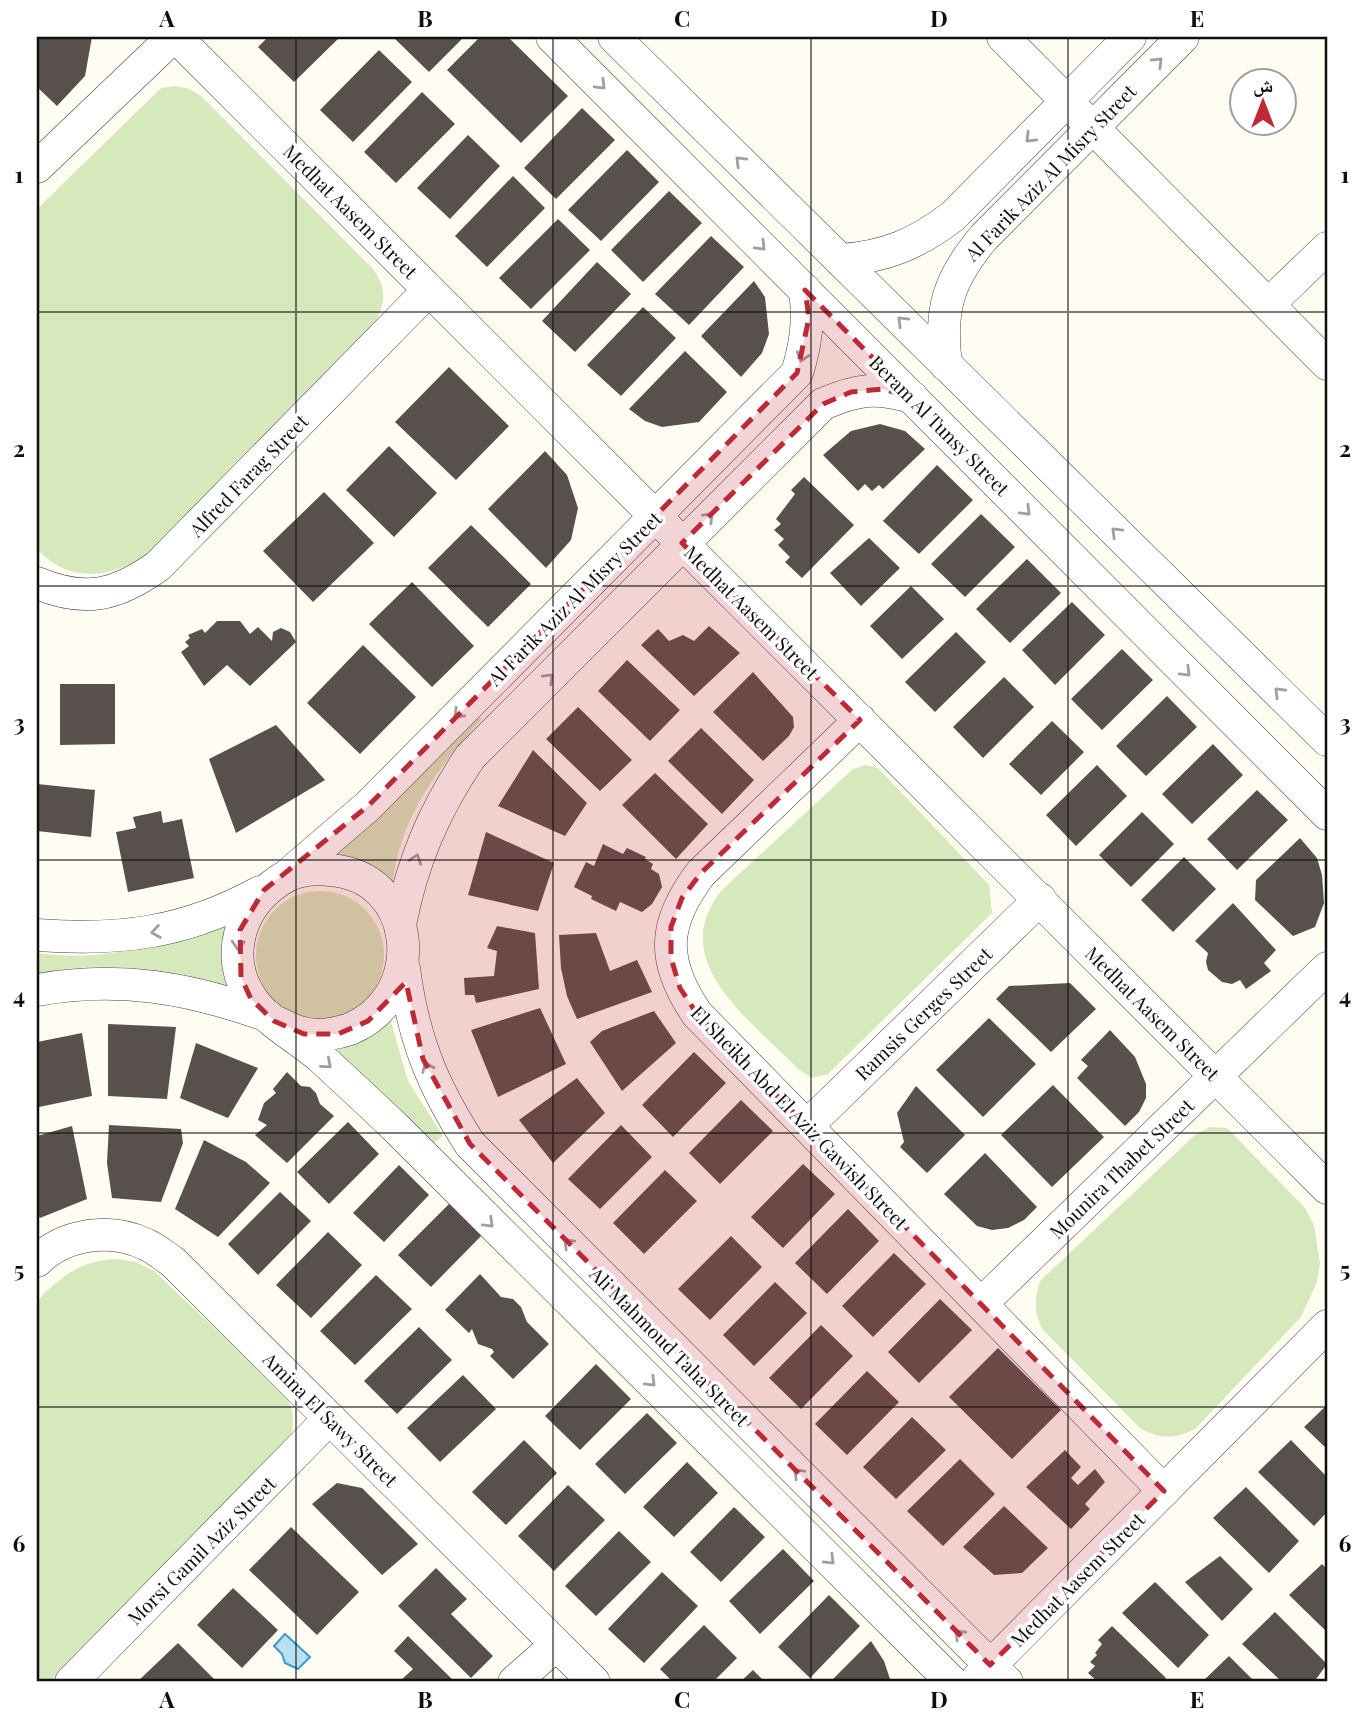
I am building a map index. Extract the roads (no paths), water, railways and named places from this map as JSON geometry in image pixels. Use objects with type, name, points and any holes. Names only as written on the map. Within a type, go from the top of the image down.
[{"type":"street","points":[[37,167],[174,37]]},
{"type":"street","name":"Medhat Aasem Street","points":[[174,37],[1327,1188]]},
{"type":"street","name":"Beram Al Tunsy Street","points":[[552,37],[1327,814]]},
{"type":"street","points":[[614,37],[1327,740]]},
{"type":"street","points":[[1003,37],[1327,364]]},
{"type":"street","name":"Al Farik Aziz Al Misry Street","points":[[839,260],[891,252],[929,235],[953,216],[1130,37]]},
{"type":"street","name":"Al Farik Aziz Al Misry Street","points":[[946,365],[942,330],[947,296],[961,263],[1183,37]]},
{"type":"street","points":[[1269,304],[1327,248]]},
{"type":"street","name":"Alfred Farag Street","points":[[37,583],[62,593],[99,595],[133,584],[158,566],[429,290]]},
{"type":"street","name":"Al Farik Aziz Al Misry Street","points":[[37,935],[94,939],[154,933],[192,923],[275,883],[368,806],[797,373],[806,347],[809,318],[805,290]]},
{"type":"street","name":"Al Farik Aziz Al Misry Street","points":[[400,925],[408,881],[424,837],[444,796],[470,757],[823,404],[851,392],[882,389],[912,397]]},
{"type":"street","name":"El Sheikh Abd El Aziz Gawish Street","points":[[860,720],[701,873],[682,898],[671,927],[671,958],[680,988],[697,1014],[1164,1491]]},
{"type":"street","points":[[37,990],[97,983],[156,985],[213,996],[304,1034],[338,1034],[368,1021],[391,997],[404,966],[400,925],[387,901],[366,882],[341,870],[313,868],[275,883],[244,919],[237,953],[246,988],[271,1019]]},
{"type":"street","name":"Ramsis Gerges Street","points":[[807,1126],[1040,900]]},
{"type":"street","name":"Ali Mahmoud Taha Street","points":[[404,966],[410,1014],[424,1059],[444,1103],[470,1144],[990,1677]]},
{"type":"street","name":"Mounira Thabet Street","points":[[981,1304],[1325,966]]},
{"type":"street","name":"Ali Mahmoud Taha Street","points":[[271,1019],[378,1110],[952,1682]]},
{"type":"street","name":"Amina El Sawy Street","points":[[37,1261],[75,1238],[110,1234],[145,1243],[173,1262],[594,1682]]},
{"type":"street","name":"Medhat Aasem Street","points":[[990,1677],[1164,1491],[1327,1326]]},
{"type":"street","name":"Morsi Gamil Aziz Street","points":[[71,1682],[330,1418]]},
{"type":"street","points":[[514,1682],[556,1645]]},
{"type":"water","points":[[285,1634],[310,1657],[298,1669],[285,1663],[282,1654],[274,1646]]}]
